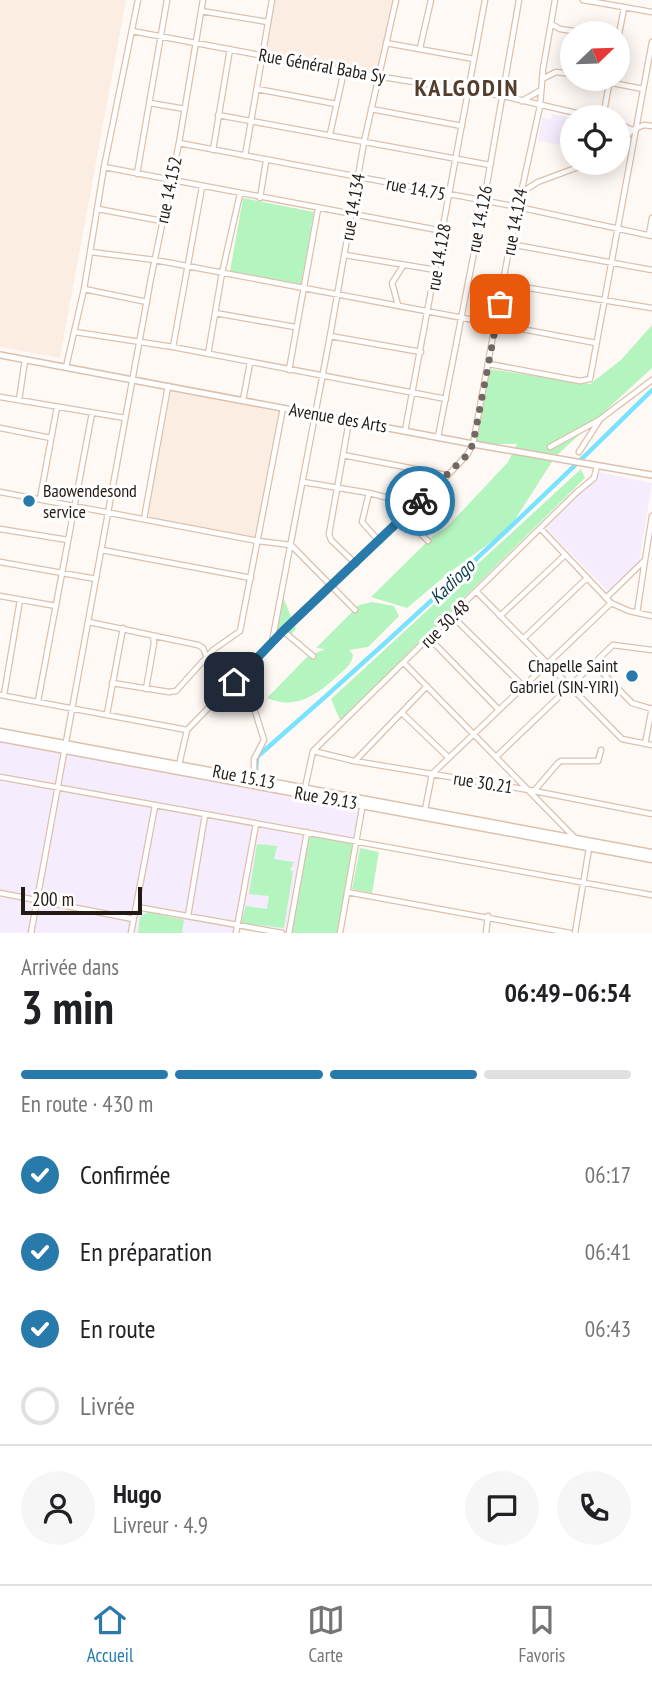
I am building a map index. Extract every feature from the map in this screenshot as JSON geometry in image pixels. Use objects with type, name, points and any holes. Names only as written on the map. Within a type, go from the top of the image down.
[{"type":"main road","name":"Rue 15.13","points":[[0,735],[179,765],[363,802],[425,810],[590,844],[652,853]]},
{"type":"main road","name":"Rue 29.13","points":[[65,747],[590,844],[652,859]]},
{"type":"street","points":[[66,367],[84,289],[104,167],[138,0]]},
{"type":"street","points":[[137,174],[167,0]]},
{"type":"street","name":"rue 14.152","points":[[30,933],[162,221],[179,143],[203,0]]},
{"type":"street","points":[[245,156],[272,0]]},
{"type":"street","name":"rue 14.134","points":[[272,643],[358,178],[396,0]]},
{"type":"street","points":[[420,48],[431,0]]},
{"type":"street","name":"rue 14.128","points":[[405,430],[485,0]]},
{"type":"street","name":"rue 14.126","points":[[438,437],[484,201],[519,0]]},
{"type":"street","name":"rue 14.124","points":[[473,444],[510,244],[540,106],[555,0]]},
{"type":"street","points":[[583,0],[652,12]]},
{"type":"street","points":[[621,21],[624,8]]},
{"type":"street","points":[[201,12],[268,22]]},
{"type":"street","points":[[551,24],[560,28]]},
{"type":"street","name":"Rue Général Baba Sy","points":[[132,31],[378,77],[503,96],[560,110]]},
{"type":"street","points":[[489,364],[586,381],[590,379],[652,42]]},
{"type":"street","points":[[386,43],[474,59]]},
{"type":"street","points":[[213,150],[230,49]]},
{"type":"street","points":[[330,134],[344,71]]},
{"type":"street","points":[[542,79],[560,72]]},
{"type":"street","points":[[630,86],[643,89]]},
{"type":"street","points":[[257,89],[336,104]]},
{"type":"street","points":[[522,101],[541,90]]},
{"type":"street","points":[[150,103],[184,109]]},
{"type":"street","points":[[372,109],[462,126]]},
{"type":"street","points":[[218,115],[490,164]]},
{"type":"street","points":[[630,133],[644,125],[652,126]]},
{"type":"street","points":[[630,128],[634,129]]},
{"type":"street","name":"rue 14.75","points":[[179,143],[518,207],[650,236]]},
{"type":"street","points":[[260,198],[266,161]]},
{"type":"street","points":[[104,167],[443,231]]},
{"type":"street","points":[[521,193],[560,174]]},
{"type":"street","points":[[173,347],[202,187]]},
{"type":"street","points":[[208,354],[222,273],[240,194]]},
{"type":"street","points":[[98,209],[162,221]]},
{"type":"street","points":[[289,370],[318,209]]},
{"type":"street","points":[[650,236],[652,218]]},
{"type":"street","points":[[510,244],[652,270]]},
{"type":"street","points":[[91,252],[155,260],[596,343]]},
{"type":"street","points":[[345,255],[436,270]]},
{"type":"street","points":[[398,305],[392,283],[404,265]]},
{"type":"street","points":[[504,284],[652,308]]},
{"type":"street","points":[[84,289],[147,302]]},
{"type":"street","points":[[215,313],[295,327]]},
{"type":"street","points":[[75,332],[173,347],[446,400]]},
{"type":"street","points":[[330,336],[421,352]]},
{"type":"street","name":"Avenue des Arts","points":[[0,355],[652,475]]},
{"type":"street","points":[[19,400],[25,360]]},
{"type":"street","points":[[243,400],[250,363]]},
{"type":"street","points":[[550,447],[599,420],[652,380]]},
{"type":"street","points":[[144,519],[168,386]]},
{"type":"street","points":[[0,397],[125,418]]},
{"type":"street","points":[[40,499],[57,407]]},
{"type":"street","points":[[113,683],[176,691],[213,650],[242,627],[283,408]]},
{"type":"street","points":[[38,701],[92,413]]},
{"type":"street","points":[[579,452],[599,420]]},
{"type":"street","points":[[349,421],[329,534],[331,540],[356,564]]},
{"type":"street","points":[[0,429],[51,438]]},
{"type":"street","points":[[179,765],[187,730],[283,631],[447,476],[467,455],[473,444]]},
{"type":"street","points":[[343,455],[447,476]]},
{"type":"street","name":"rue 30.48","points":[[313,751],[592,481],[597,466]]},
{"type":"street","points":[[303,482],[369,493],[417,505]]},
{"type":"street","points":[[0,492],[291,545],[355,610]]},
{"type":"street","points":[[369,493],[362,522],[379,541]]},
{"type":"street","points":[[637,613],[652,516]]},
{"type":"street","points":[[404,517],[428,541]]},
{"type":"street","points":[[0,528],[68,540]]},
{"type":"street","points":[[541,529],[608,600],[637,613],[652,616]]},
{"type":"street","points":[[102,550],[251,578]]},
{"type":"street","points":[[500,616],[565,555]]},
{"type":"street","points":[[425,810],[432,774],[547,663],[645,560]]},
{"type":"street","points":[[0,562],[96,579]]},
{"type":"street","points":[[523,639],[587,578]]},
{"type":"street","points":[[477,592],[622,739],[652,745]]},
{"type":"street","points":[[0,596],[56,606]]},
{"type":"street","points":[[20,600],[2,695],[187,730]]},
{"type":"street","points":[[452,616],[523,686]]},
{"type":"street","points":[[89,622],[203,648],[207,658],[234,682],[253,705],[264,740],[254,759],[254,779]]},
{"type":"street","points":[[107,714],[123,628]]},
{"type":"street","points":[[283,631],[313,656]]},
{"type":"street","points":[[146,689],[153,636]]},
{"type":"street","points":[[430,639],[499,710]]},
{"type":"street","points":[[497,756],[615,644],[652,650]]},
{"type":"street","points":[[404,663],[532,790],[576,839]]},
{"type":"street","points":[[594,664],[632,702],[652,708],[645,744]]},
{"type":"street","points":[[354,761],[428,687]]},
{"type":"street","points":[[402,713],[448,757]]},
{"type":"street","points":[[532,790],[561,761],[597,761],[601,750]]},
{"type":"street","points":[[304,788],[313,751]]},
{"type":"street","name":"rue 30.21","points":[[313,751],[354,761],[532,790],[652,814]]},
{"type":"street","points":[[0,777],[652,895]]},
{"type":"street","points":[[340,933],[363,802]]},
{"type":"street","points":[[131,933],[155,806]]},
{"type":"street","points":[[188,916],[205,815]]},
{"type":"street","points":[[236,933],[256,824]]},
{"type":"street","points":[[289,933],[307,832]]},
{"type":"street","points":[[575,933],[590,844]]},
{"type":"street","points":[[347,892],[570,933]]},
{"type":"street","points":[[0,893],[134,919]]},
{"type":"street","points":[[137,907],[282,933]]},
{"type":"street","points":[[485,933],[488,916]]},
{"type":"shaded area","points":[[0,0],[126,0],[60,358],[0,347]]},
{"type":"shaded area","points":[[272,0],[395,0],[378,76],[262,55]]},
{"type":"shaded area","points":[[552,114],[560,116],[560,145],[538,141],[542,118],[551,119]]},
{"type":"shaded area","points":[[168,386],[285,409],[258,539],[145,519]]},
{"type":"shaded area","points":[[599,472],[652,483],[639,563],[609,592],[546,528]]},
{"type":"shaded area","points":[[0,738],[363,805],[339,933],[279,933],[237,925],[236,933],[0,933]]},
{"type":"green space","points":[[243,198],[314,212],[301,284],[230,271]]},
{"type":"green space","points":[[652,325],[652,368],[555,457],[509,529],[450,572],[407,608],[371,597],[434,535],[447,527],[508,462],[517,444],[476,444],[490,369],[590,384],[621,360]]},
{"type":"green space","points":[[581,469],[585,478],[340,720],[331,699]]},
{"type":"green space","points":[[283,597],[296,629],[290,636],[283,629],[274,637]]},
{"type":"green space","points":[[372,602],[394,606],[399,616],[368,647],[349,650],[353,655],[352,659],[343,671],[318,692],[302,700],[285,702],[267,698],[307,657],[325,649],[316,648],[359,605]]},
{"type":"green space","points":[[307,833],[354,844],[338,933],[289,933]]},
{"type":"green space","points":[[257,844],[277,846],[274,859],[294,862],[290,870],[293,871],[284,928],[241,923],[246,906],[267,909],[269,896],[249,894]]},
{"type":"green space","points":[[360,848],[379,852],[372,893],[352,889]]},
{"type":"green space","points":[[148,912],[184,920],[182,933],[138,933],[140,917]]},
{"type":"waterway","name":"Kadiogo","points":[[256,770],[257,757],[458,576],[652,390]]},
{"type":"way so far","points":[[420,501],[467,455],[473,444],[500,304]]},
{"type":"place","name":"Baowendesond service","points":[[29,501]]},
{"type":"place","name":"Chapelle Saint Gabriel (SIN-YIRI)","points":[[632,676]]},
{"type":"district","name":"KALGODIN","points":[[467,88]]},
{"type":"route","points":[[234,682],[283,631],[420,501]]}]
